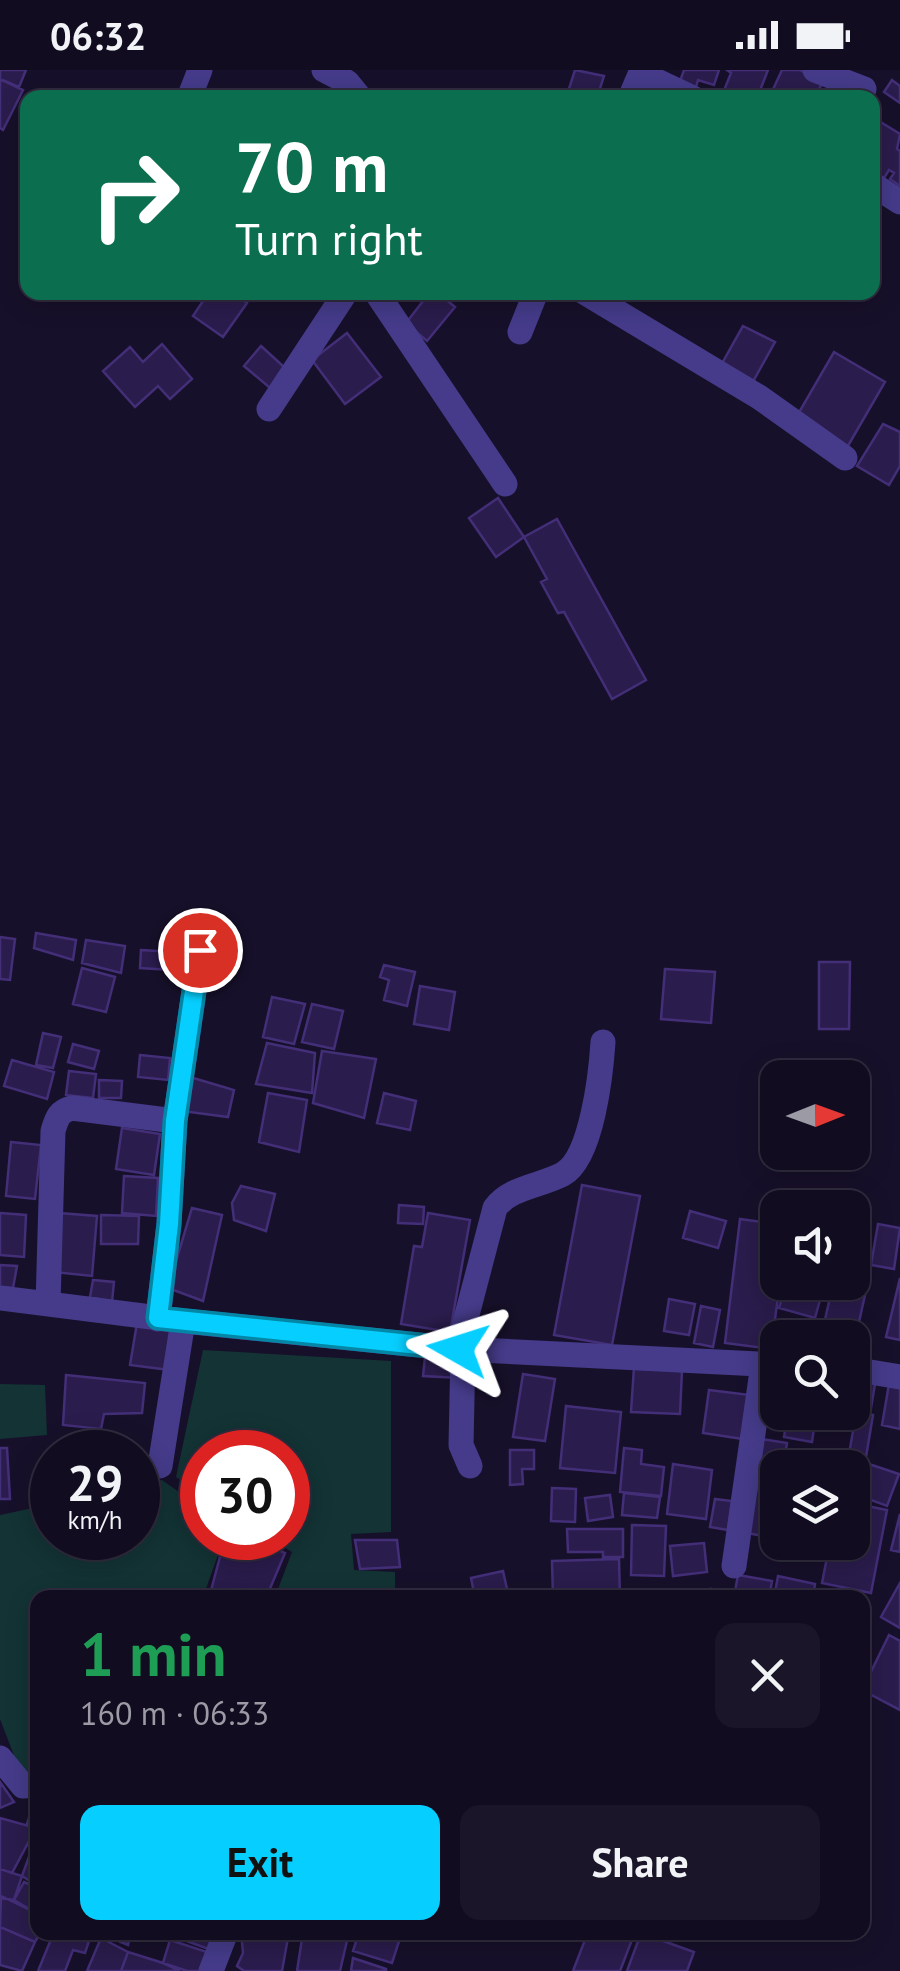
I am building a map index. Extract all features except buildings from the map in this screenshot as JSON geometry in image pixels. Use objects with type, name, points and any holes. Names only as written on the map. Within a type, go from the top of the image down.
[{"type":"street","points":[[324,70],[354,90]]},
{"type":"street","points":[[815,70],[866,86]]},
{"type":"street","points":[[642,72],[677,90]]},
{"type":"street","points":[[270,410],[341,300]]},
{"type":"street","points":[[381,300],[505,484]]},
{"type":"street","points":[[520,332],[533,300]]},
{"type":"street","points":[[597,300],[759,397],[845,458]]},
{"type":"street","points":[[160,1466],[170,1320],[169,1224],[175,1121],[200,950]]},
{"type":"street","points":[[470,1466],[461,1445],[461,1350],[494,1208],[508,1195],[564,1174],[577,1160],[599,1089],[603,1042]]},
{"type":"street","points":[[48,1304],[53,1131],[62,1110],[175,1121]]},
{"type":"street","points":[[0,1298],[461,1350],[760,1365]]},
{"type":"street","points":[[870,1372],[900,1376]]},
{"type":"street","points":[[734,1566],[760,1421]]},
{"type":"street","points":[[0,1758],[23,1786],[30,1786]]},
{"type":"street","points":[[211,1971],[223,1940]]},
{"type":"green space","points":[[203,1350],[391,1361],[391,1532],[351,1534],[354,1570],[395,1572],[395,1590],[278,1590],[289,1560],[310,1560],[310,1430],[186,1430]]},
{"type":"green space","points":[[0,1384],[45,1385],[47,1430],[30,1430],[30,1436],[0,1439]]},
{"type":"green space","points":[[162,1480],[180,1493],[180,1560],[216,1560],[205,1590],[30,1590],[30,1782],[25,1784],[0,1719],[0,1515],[30,1509],[30,1560],[160,1560]]},
{"type":"route","points":[[200,950],[175,1121],[158,1318],[458,1349]]}]
